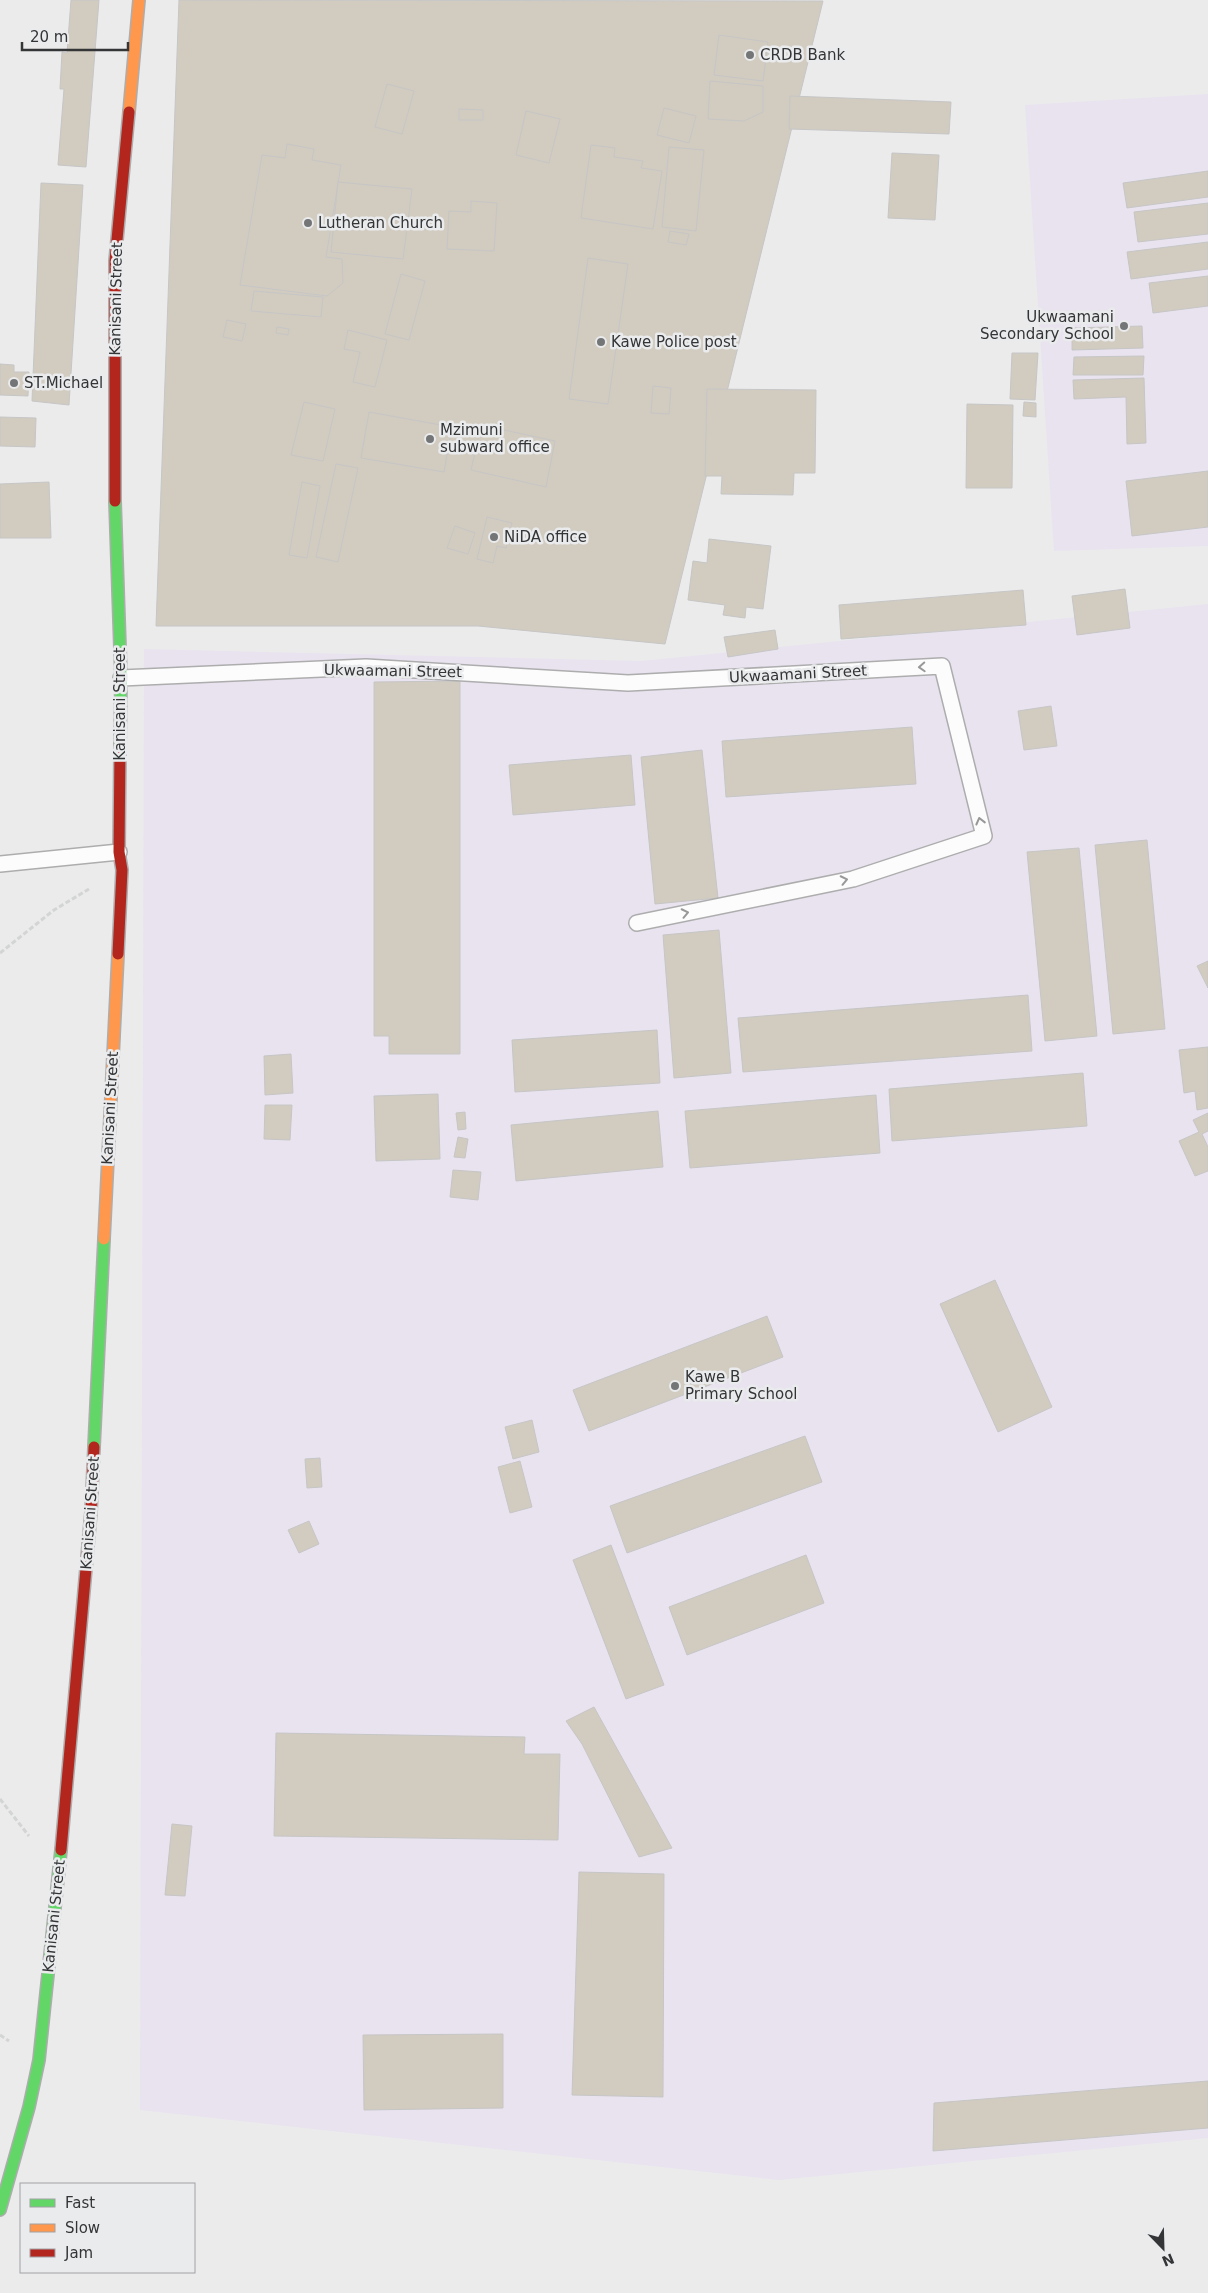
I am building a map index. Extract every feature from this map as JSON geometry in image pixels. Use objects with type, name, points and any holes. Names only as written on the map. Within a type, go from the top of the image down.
[{"type":"street","name":"Kanisani Street","points":[[0,2210],[29,2107],[39,2060],[59,1874],[91,1512],[122,870],[119,852],[121,678],[114,473],[115,261],[138,0]]},
{"type":"lane","name":"Ukwaamani Street","points":[[121,678],[366,667],[628,683],[942,666],[984,836],[854,879],[637,923]]},
{"type":"lane","points":[[0,864],[119,852]]},
{"type":"path","points":[[0,953],[54,910],[122,870]]},
{"type":"shaded area","name":"Ukwaamani Secondary School","points":[[1208,94],[1208,546],[1054,551],[1025,105]]},
{"type":"shaded area","name":"Kawe B Primary School","points":[[1208,604],[1208,2138],[779,2180],[140,2110],[144,649],[641,661]]},
{"type":"building","points":[[71,0],[99,0],[86,167],[58,165],[64,89],[60,89],[62,52],[67,53]]},
{"type":"building","points":[[179,0],[823,1],[665,644],[478,626],[156,626]]},
{"type":"building","points":[[719,35],[768,42],[763,81],[714,75]]},
{"type":"building","points":[[710,81],[763,86],[763,112],[744,121],[708,119]]},
{"type":"building","points":[[387,84],[414,91],[402,134],[375,127]]},
{"type":"building","points":[[790,96],[951,102],[949,134],[789,129]]},
{"type":"building","points":[[664,108],[696,116],[689,143],[657,135]]},
{"type":"building","points":[[459,109],[483,110],[483,120],[459,120]]},
{"type":"building","points":[[526,111],[560,119],[549,163],[516,155]]},
{"type":"building","points":[[287,144],[314,149],[312,160],[341,165],[326,257],[342,259],[343,283],[327,296],[240,285],[262,155],[285,158]]},
{"type":"building","points":[[591,145],[615,148],[614,157],[643,161],[641,168],[662,171],[653,229],[581,218]]},
{"type":"building","points":[[669,147],[704,150],[696,231],[662,227]]},
{"type":"building","points":[[892,153],[939,155],[935,220],[888,218]]},
{"type":"building","points":[[1208,171],[1208,197],[1127,208],[1123,183]]},
{"type":"building","points":[[338,182],[412,189],[403,259],[331,252]]},
{"type":"building","points":[[41,183],[83,185],[69,405],[32,401]]},
{"type":"building","points":[[471,201],[497,203],[494,251],[447,249],[449,211],[471,212]]},
{"type":"building","points":[[1208,203],[1208,234],[1138,242],[1134,212]]},
{"type":"building","points":[[670,231],[689,234],[686,245],[668,242]]},
{"type":"building","points":[[1208,242],[1208,269],[1131,279],[1127,252]]},
{"type":"building","points":[[588,258],[628,264],[608,404],[569,399]]},
{"type":"building","points":[[401,274],[425,281],[409,340],[385,334]]},
{"type":"building","points":[[1208,276],[1208,306],[1153,313],[1149,283]]},
{"type":"building","points":[[254,291],[323,297],[321,317],[251,311]]},
{"type":"building","points":[[227,320],[246,324],[242,341],[223,337]]},
{"type":"building","points":[[1142,326],[1143,348],[1072,350],[1072,328]]},
{"type":"building","points":[[277,327],[289,329],[288,335],[276,333]]},
{"type":"building","points":[[348,330],[387,340],[375,387],[353,382],[360,352],[344,349]]},
{"type":"building","points":[[1012,353],[1038,353],[1035,400],[1010,399]]},
{"type":"building","points":[[1144,356],[1143,375],[1073,375],[1074,357]]},
{"type":"building","name":"ST.Michael","points":[[0,364],[14,365],[14,372],[29,372],[28,396],[0,395]]},
{"type":"building","points":[[1144,378],[1146,443],[1127,444],[1126,397],[1074,399],[1073,380]]},
{"type":"building","points":[[653,386],[671,388],[669,414],[651,413]]},
{"type":"building","points":[[707,389],[816,390],[815,473],[794,473],[793,495],[721,494],[722,476],[705,476]]},
{"type":"building","points":[[304,402],[335,409],[323,461],[291,455]]},
{"type":"building","points":[[1024,402],[1036,403],[1036,417],[1023,416]]},
{"type":"building","points":[[967,404],[1013,405],[1012,488],[966,488]]},
{"type":"building","points":[[369,412],[452,427],[444,472],[361,458]]},
{"type":"building","points":[[0,417],[36,418],[35,447],[0,446]]},
{"type":"building","points":[[481,425],[555,441],[546,487],[471,470]]},
{"type":"building","points":[[336,464],[358,468],[338,562],[316,557]]},
{"type":"building","points":[[1208,471],[1208,527],[1132,536],[1126,481]]},
{"type":"building","points":[[49,482],[51,538],[0,538],[0,484]]},
{"type":"building","points":[[302,482],[320,486],[307,558],[289,555]]},
{"type":"building","points":[[487,517],[512,523],[506,548],[497,546],[493,563],[477,559]]},
{"type":"building","points":[[455,526],[475,533],[468,554],[447,548]]},
{"type":"building","points":[[709,539],[771,546],[763,609],[746,607],[745,618],[723,615],[725,605],[688,600],[693,561],[707,563]]},
{"type":"building","points":[[1125,589],[1130,628],[1077,635],[1072,596]]},
{"type":"building","points":[[1023,590],[1026,625],[841,639],[839,605]]},
{"type":"building","points":[[775,630],[778,649],[728,657],[724,637]]},
{"type":"building","points":[[460,681],[460,1054],[389,1054],[389,1036],[374,1036],[374,682]]},
{"type":"building","points":[[1051,706],[1057,746],[1024,750],[1018,711]]},
{"type":"building","points":[[912,727],[916,784],[726,797],[722,741]]},
{"type":"building","points":[[702,750],[718,898],[655,904],[641,757]]},
{"type":"building","points":[[631,755],[635,805],[513,815],[509,765]]},
{"type":"building","points":[[1147,840],[1165,1029],[1113,1034],[1095,845]]},
{"type":"building","points":[[1079,848],[1097,1036],[1045,1041],[1027,852]]},
{"type":"building","points":[[719,930],[731,1073],[674,1078],[663,935]]},
{"type":"building","points":[[1208,961],[1208,988],[1197,966]]},
{"type":"building","points":[[1028,995],[1032,1051],[743,1072],[738,1018]]},
{"type":"building","points":[[657,1030],[660,1083],[515,1092],[512,1040]]},
{"type":"building","points":[[1208,1047],[1208,1108],[1197,1110],[1195,1091],[1184,1093],[1179,1050]]},
{"type":"building","points":[[291,1054],[293,1093],[265,1095],[264,1056]]},
{"type":"building","points":[[1083,1073],[1087,1126],[892,1141],[889,1089]]},
{"type":"building","points":[[438,1094],[440,1159],[376,1161],[374,1096]]},
{"type":"building","points":[[876,1095],[880,1153],[690,1168],[685,1111]]},
{"type":"building","points":[[265,1105],[292,1105],[290,1140],[264,1139]]},
{"type":"building","points":[[658,1111],[663,1167],[516,1181],[511,1125]]},
{"type":"building","points":[[465,1112],[466,1129],[458,1130],[456,1113]]},
{"type":"building","points":[[1208,1113],[1208,1131],[1202,1134],[1208,1147],[1208,1171],[1195,1176],[1179,1141],[1199,1132],[1193,1120]]},
{"type":"building","points":[[458,1137],[468,1139],[465,1158],[454,1157]]},
{"type":"building","points":[[453,1170],[481,1172],[478,1200],[450,1197]]},
{"type":"building","points":[[995,1280],[1052,1407],[998,1432],[940,1304]]},
{"type":"building","points":[[767,1316],[783,1357],[589,1431],[573,1390]]},
{"type":"building","points":[[532,1420],[539,1452],[513,1459],[505,1427]]},
{"type":"building","points":[[805,1436],[822,1482],[627,1553],[610,1506]]},
{"type":"building","points":[[320,1458],[322,1487],[307,1488],[305,1459]]},
{"type":"building","points":[[520,1461],[532,1507],[510,1513],[498,1467]]},
{"type":"building","points":[[309,1521],[319,1544],[299,1553],[288,1530]]},
{"type":"building","points":[[611,1545],[664,1685],[626,1699],[573,1560]]},
{"type":"building","points":[[806,1555],[824,1603],[687,1655],[669,1607]]},
{"type":"building","points":[[594,1707],[672,1848],[639,1857],[582,1744],[566,1721]]},
{"type":"building","points":[[276,1733],[525,1737],[524,1754],[560,1754],[558,1840],[274,1836]]},
{"type":"building","points":[[172,1824],[192,1826],[185,1896],[165,1895]]},
{"type":"building","points":[[579,1872],[664,1874],[663,2097],[572,2095]]},
{"type":"building","points":[[503,2034],[503,2108],[364,2110],[363,2035]]},
{"type":"building","points":[[1208,2081],[1208,2128],[933,2151],[934,2103]]},
{"type":"traffic: fast","points":[[115,501],[121,678],[120,747]]},
{"type":"traffic: fast","points":[[94,1447],[104,1239]]},
{"type":"traffic: fast","points":[[0,2210],[29,2107],[39,2060],[61,1850]]},
{"type":"traffic: slow","points":[[129,112],[139,0]]},
{"type":"traffic: slow","points":[[104,1239],[118,954]]},
{"type":"traffic: jam","points":[[115,501],[115,261],[129,112]]},
{"type":"traffic: jam","points":[[118,954],[122,870],[119,852],[120,747]]},
{"type":"traffic: jam","points":[[61,1850],[91,1512],[94,1447]]},
{"type":"place","name":"CRDB Bank","points":[[750,55]]},
{"type":"place","name":"Lutheran Church","points":[[308,223]]},
{"type":"place","name":"Ukwaamani Secondary School","points":[[1124,326]]},
{"type":"place","name":"Kawe Police post","points":[[601,342]]},
{"type":"place","name":"ST.Michael","points":[[14,383]]},
{"type":"place","name":"Mzimuni subward office","points":[[430,439]]},
{"type":"place","name":"NiDA office","points":[[494,537]]},
{"type":"place","name":"Kawe B Primary School","points":[[675,1386]]}]
